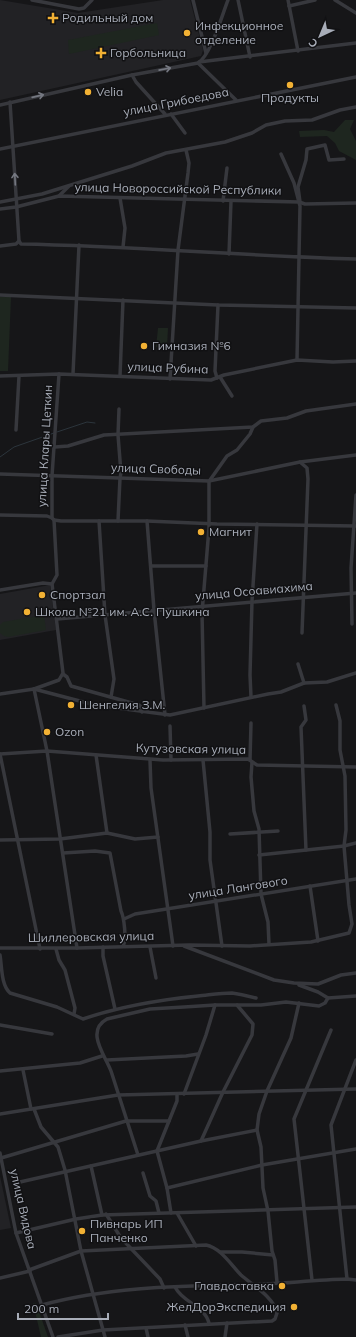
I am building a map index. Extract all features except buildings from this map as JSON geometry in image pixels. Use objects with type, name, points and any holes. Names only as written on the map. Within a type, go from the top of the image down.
[{"type":"street","points":[[32,0],[79,9],[88,5],[92,0]]},
{"type":"street","points":[[66,0],[66,6]]},
{"type":"street","points":[[193,0],[206,53]]},
{"type":"street","points":[[198,62],[206,53],[228,0]]},
{"type":"street","points":[[238,0],[250,57]]},
{"type":"street","points":[[288,0],[298,51]]},
{"type":"street","points":[[289,6],[315,0]]},
{"type":"street","points":[[335,0],[356,13]]},
{"type":"street","points":[[0,105],[132,75],[198,62],[250,57],[356,43]]},
{"type":"street","points":[[204,68],[203,64],[207,61]]},
{"type":"street","points":[[198,62],[236,100]]},
{"type":"street","points":[[132,75],[136,82],[165,114]]},
{"type":"street","name":"улица Грибоедова","points":[[0,149],[281,90],[326,84],[356,77]]},
{"type":"street","points":[[10,102],[17,243]]},
{"type":"street","points":[[0,202],[69,186],[132,166],[166,153],[225,142],[252,133],[266,125],[312,120],[340,110],[356,107]]},
{"type":"street","points":[[171,114],[186,134]]},
{"type":"street","points":[[297,360],[300,203],[298,186],[306,160],[307,149],[325,145],[329,160],[344,158]]},
{"type":"street","points":[[170,379],[178,250],[189,162],[186,150]]},
{"type":"street","points":[[281,154],[294,183],[300,203]]},
{"type":"street","points":[[223,201],[227,168]]},
{"type":"street","points":[[59,196],[69,186]]},
{"type":"street","name":"улица Новороссийской Республики","points":[[0,209],[16,207],[59,196],[184,201],[356,204]]},
{"type":"street","points":[[120,198],[125,228],[123,247]]},
{"type":"street","points":[[229,254],[231,201]]},
{"type":"street","points":[[0,246],[17,243],[79,245],[298,258],[356,259]]},
{"type":"street","points":[[73,374],[79,245]]},
{"type":"street","points":[[0,295],[218,305],[356,308]]},
{"type":"street","points":[[120,376],[123,300]]},
{"type":"street","points":[[218,305],[215,371],[218,378],[232,396]]},
{"type":"street","name":"улица Рубина","points":[[0,376],[73,374],[211,380],[297,360],[333,362],[356,361]]},
{"type":"street","name":"улица Клары Цеткин","points":[[59,374],[52,476],[57,574],[52,584],[63,674]]},
{"type":"street","points":[[16,430],[19,376]]},
{"type":"street","points":[[204,708],[203,605],[209,524],[209,481],[227,456],[237,450],[253,428],[261,421],[287,418],[306,411],[356,404]]},
{"type":"street","points":[[118,521],[120,478],[122,473],[118,435],[119,410]]},
{"type":"street","points":[[55,447],[68,446],[104,435],[253,428]]},
{"type":"street","name":"улица Свободы","points":[[0,474],[209,481],[300,462],[356,455]]},
{"type":"street","points":[[300,462],[307,468],[302,633]]},
{"type":"street","points":[[352,624],[356,495]]},
{"type":"street","points":[[0,515],[46,516],[53,519],[99,521],[355,526]]},
{"type":"street","points":[[99,521],[105,614],[114,679],[111,697]]},
{"type":"street","points":[[147,521],[154,610],[166,703],[165,715]]},
{"type":"street","points":[[251,697],[250,674],[252,601],[257,524]]},
{"type":"street","points":[[151,566],[206,566]]},
{"type":"street","points":[[0,590],[43,583],[52,584]]},
{"type":"street","name":"улица Осоавиахима","points":[[57,619],[203,605],[354,593]]},
{"type":"street","points":[[298,664],[304,683]]},
{"type":"street","points":[[34,689],[89,704],[165,715],[281,692],[304,683],[326,682],[356,673]]},
{"type":"street","points":[[0,694],[34,689],[59,680],[63,674],[67,677],[71,686],[139,705],[143,709],[142,712]]},
{"type":"street","points":[[34,689],[47,751],[77,948]]},
{"type":"street","points":[[336,705],[340,721],[340,750],[344,767],[346,815],[344,846],[347,880]]},
{"type":"street","points":[[304,706],[306,720],[301,727],[306,850]]},
{"type":"street","points":[[251,722],[252,791],[259,832],[261,894],[268,922],[269,944]]},
{"type":"street","points":[[170,726],[172,760]]},
{"type":"street","name":"Кутузовская улица","points":[[0,754],[47,751],[150,760],[251,761],[258,764],[302,767],[356,767]]},
{"type":"street","points":[[0,754],[40,949]]},
{"type":"street","points":[[96,755],[107,833]]},
{"type":"street","points":[[150,760],[151,788],[173,946]]},
{"type":"street","points":[[202,760],[215,901],[222,946]]},
{"type":"street","points":[[230,834],[278,831]]},
{"type":"street","points":[[0,840],[60,840],[107,833],[135,839],[158,837]]},
{"type":"street","points":[[259,855],[344,846],[356,843]]},
{"type":"street","points":[[62,853],[96,850],[110,853],[121,911],[124,919],[126,940],[123,946]]},
{"type":"street","name":"улица Лангового","points":[[124,919],[136,914],[356,879]]},
{"type":"street","name":"Шиллеровская улица","points":[[0,948],[56,949],[123,946],[222,946],[318,941],[347,935],[352,927],[347,880]]},
{"type":"street","points":[[310,886],[318,941]]},
{"type":"street","name":"Шиллеровская улица","points":[[183,946],[274,980],[294,983]]},
{"type":"street","points":[[150,947],[156,978]]},
{"type":"street","points":[[103,948],[103,956],[115,1009]]},
{"type":"street","points":[[56,949],[59,960],[65,970],[75,1008],[74,1014]]},
{"type":"street","points":[[0,955],[6,990],[10,993],[74,1014],[83,1019],[115,1009],[150,1001],[224,993],[256,998]]},
{"type":"street","points":[[294,983],[318,984],[341,975],[356,973]]},
{"type":"street","points":[[294,983],[318,992],[328,998],[356,996]]},
{"type":"street","points":[[184,998],[184,1007]]},
{"type":"street","points":[[138,1155],[107,1060],[102,1056],[97,1034],[98,1026],[107,1019],[143,1011],[215,1005],[299,1003],[319,1006],[325,1003],[328,998]]},
{"type":"street","points":[[277,1282],[268,1211],[263,1188],[262,1165],[257,1130],[259,1114],[267,1091],[291,1038],[299,1003]]},
{"type":"street","points":[[184,1094],[206,1035],[215,1005]]},
{"type":"street","points":[[201,1141],[223,1092],[252,1035],[253,1030],[251,1020],[237,1005]]},
{"type":"street","points":[[0,1025],[52,1034]]},
{"type":"street","points":[[312,1280],[297,1160],[294,1119],[331,1030]]},
{"type":"street","points":[[107,1060],[186,1056],[198,1054]]},
{"type":"street","points":[[0,1071],[23,1070],[80,1063],[102,1056]]},
{"type":"street","points":[[347,1279],[331,1125],[343,1089],[356,1060]]},
{"type":"street","points":[[23,1070],[33,1109],[41,1127],[58,1147],[65,1170],[76,1219],[81,1251],[105,1337]]},
{"type":"street","points":[[0,1114],[118,1095],[356,1089]]},
{"type":"street","points":[[171,1213],[168,1188],[158,1151],[177,1101],[177,1094]]},
{"type":"street","points":[[1,1158],[126,1121],[169,1121]]},
{"type":"street","points":[[20,1182],[65,1170],[92,1166],[257,1130]]},
{"type":"street","points":[[168,1188],[262,1165],[356,1149]]},
{"type":"street","name":"улица Видова","points":[[0,1152],[16,1233],[53,1337]]},
{"type":"street","points":[[92,1166],[104,1215],[121,1238],[160,1279],[164,1288]]},
{"type":"street","points":[[143,1172],[150,1196],[156,1201],[159,1213]]},
{"type":"street","points":[[16,1233],[76,1219],[104,1215],[268,1211],[356,1207]]},
{"type":"street","points":[[177,1213],[196,1246]]},
{"type":"street","points":[[0,1278],[30,1270],[81,1251],[212,1246],[220,1252],[243,1276],[254,1284],[276,1310],[275,1319],[272,1321],[209,1323],[103,1330],[58,1337]]},
{"type":"street","points":[[220,1252],[242,1252],[273,1255]]},
{"type":"street","points":[[42,1305],[92,1294],[175,1287],[312,1280],[356,1280]]},
{"type":"street","points":[[175,1287],[178,1292],[204,1313],[209,1323]]},
{"type":"street","points":[[225,1337],[227,1323]]},
{"type":"street","points":[[185,1325],[188,1337]]},
{"type":"street","points":[[146,1328],[148,1337]]},
{"type":"shaded area","name":"Горбольница","points":[[0,0],[78,13],[163,0],[190,0],[203,50],[201,56],[0,100]]},
{"type":"shaded area","points":[[157,23],[159,35],[69,54],[68,40]]},
{"type":"shaded area","points":[[345,120],[354,120],[350,129],[356,141],[356,160],[339,151],[335,143],[327,136],[300,137],[299,131],[324,130],[334,132]]},
{"type":"shaded area","points":[[0,297],[11,297],[8,371],[0,371]]},
{"type":"shaded area","points":[[158,328],[168,328],[167,347],[156,347]]},
{"type":"shaded area","name":"Школа №21 им. А.С. Пушкина","points":[[50,585],[56,630],[0,640],[0,594]]},
{"type":"shaded area","points":[[44,615],[46,630],[8,637],[0,633],[0,625],[3,622]]},
{"type":"shaded area","points":[[0,1176],[11,1228],[0,1230]]},
{"type":"shaded area","points":[[33,1303],[36,1303],[48,1337],[41,1337]]},
{"type":"waterway","points":[[57,432],[87,422],[95,423]]},
{"type":"waterway","points":[[0,457],[14,447],[54,433]]},
{"type":"place","name":"Родильный дом","points":[[53,18]]},
{"type":"place","name":"Инфекционное отделение","points":[[187,33]]},
{"type":"place","name":"Горбольница","points":[[101,53]]},
{"type":"place","name":"Продукты","points":[[290,85]]},
{"type":"place","name":"Velia","points":[[88,92]]},
{"type":"place","name":"Гимназия №6","points":[[144,346]]},
{"type":"place","name":"Магнит","points":[[201,532]]},
{"type":"place","name":"Спортзал","points":[[42,595]]},
{"type":"place","name":"Школа №21 им. А.С. Пушкина","points":[[27,612]]},
{"type":"place","name":"Шенгелия З.М.","points":[[71,705]]},
{"type":"place","name":"Ozon","points":[[47,732]]},
{"type":"place","name":"Пивнарь ИП Панченко","points":[[82,1231]]},
{"type":"place","name":"Главдоставка","points":[[282,1286]]},
{"type":"place","name":"ЖелДорЭкспедиция","points":[[294,1307]]}]
